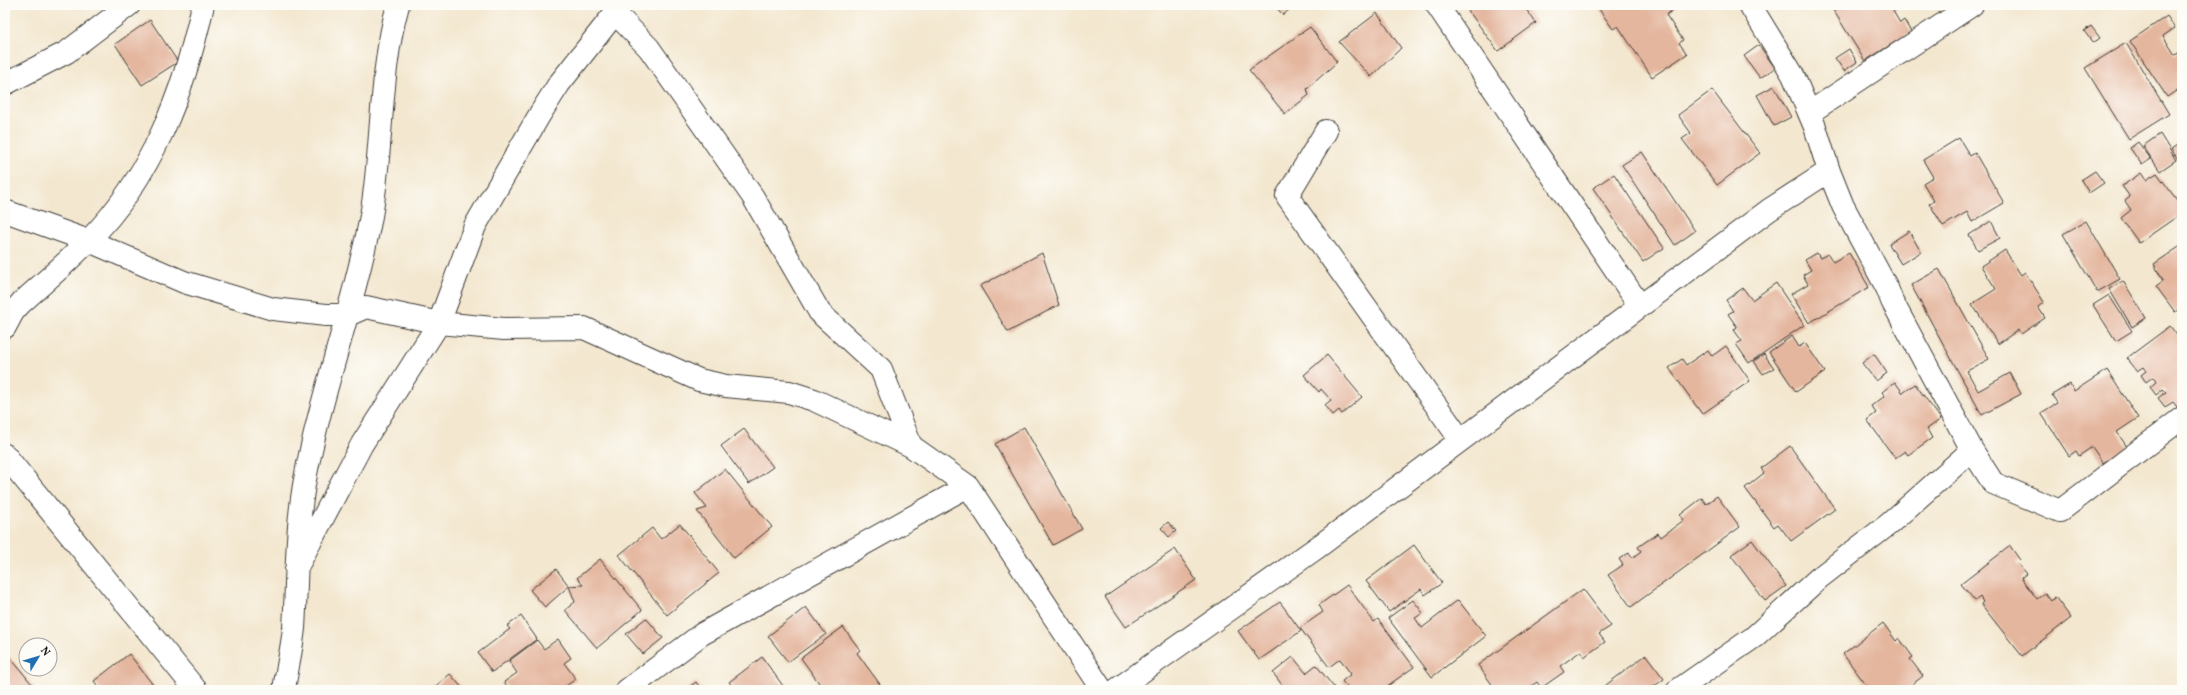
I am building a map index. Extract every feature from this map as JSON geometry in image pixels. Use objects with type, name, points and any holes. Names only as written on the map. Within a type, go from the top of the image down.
[{"type":"street","points":[[5,84],[66,52],[129,5]]},
{"type":"street","points":[[5,327],[13,312],[21,303],[88,241],[140,175],[165,130],[194,46],[203,5]]},
{"type":"street","points":[[284,690],[294,629],[296,569],[304,486],[317,427],[348,315],[373,202],[391,31],[398,5]]},
{"type":"street","points":[[1437,5],[1640,306]]},
{"type":"street","points":[[1750,5],[1793,75],[1809,113],[1843,206],[1972,450],[1993,482],[2060,511],[2179,427]]},
{"type":"street","points":[[1809,113],[1972,5]]},
{"type":"street","points":[[296,569],[362,444],[439,323],[475,226],[559,84],[616,9],[649,48],[753,197],[820,313],[881,369],[911,446]]},
{"type":"street","points":[[1326,131],[1287,196],[1460,439]]},
{"type":"street","points":[[1116,690],[1322,544],[1460,439],[1769,210],[1829,171]]},
{"type":"street","points":[[5,211],[88,241],[184,282],[273,309],[326,315],[348,315],[366,307],[439,323],[504,329],[584,328],[699,380],[726,386],[789,392],[814,400],[911,446],[968,486],[1102,690]]},
{"type":"street","points":[[1678,690],[1754,637],[1819,578],[1889,524],[1972,450]]},
{"type":"street","points":[[5,455],[196,690]]},
{"type":"street","points":[[627,690],[702,634],[968,486]]},
{"type":"building","points":[[1274,5],[1295,5],[1283,15]]},
{"type":"building","points":[[1473,5],[1523,5],[1536,23],[1498,51],[1467,9]]},
{"type":"building","points":[[1596,5],[1680,5],[1666,15],[1683,40],[1679,43],[1687,54],[1652,77],[1618,26],[1613,29]]},
{"type":"building","points":[[1830,5],[1895,5],[1897,8],[1893,11],[1900,23],[1904,20],[1911,32],[1865,61]]},
{"type":"building","points":[[1377,13],[1401,48],[1371,77],[1339,42]]},
{"type":"building","points":[[2167,16],[2175,28],[2163,36],[2175,55],[2182,51],[2182,87],[2167,97],[2130,41]]},
{"type":"building","points":[[150,20],[178,62],[142,85],[115,44]]},
{"type":"building","points":[[2091,26],[2100,38],[2093,43],[2084,31]]},
{"type":"building","points":[[1310,27],[1337,62],[1307,89],[1309,95],[1285,114],[1249,70]]},
{"type":"building","points":[[2126,43],[2169,114],[2129,139],[2085,68]]},
{"type":"building","points":[[1759,45],[1775,68],[1760,78],[1744,56]]},
{"type":"building","points":[[1849,49],[1857,62],[1844,71],[1835,58]]},
{"type":"building","points":[[1774,86],[1791,117],[1774,126],[1757,95]]},
{"type":"building","points":[[1712,90],[1760,153],[1717,185],[1682,139],[1691,133],[1678,115]]},
{"type":"building","points":[[2160,134],[2176,160],[2160,171],[2143,146]]},
{"type":"building","points":[[1959,138],[1970,156],[1975,153],[2004,203],[1972,222],[1967,212],[1943,226],[1929,203],[1934,201],[1923,183],[1933,177],[1923,160]]},
{"type":"building","points":[[2138,142],[2151,159],[2142,165],[2130,148]]},
{"type":"building","points":[[2182,142],[2182,165],[2171,149]]},
{"type":"building","points":[[1642,152],[1695,231],[1675,245],[1622,165]]},
{"type":"building","points":[[2095,171],[2104,183],[2089,193],[2081,180]]},
{"type":"building","points":[[2141,173],[2146,180],[2157,173],[2182,207],[2182,213],[2139,243],[2121,218],[2131,210],[2125,201],[2130,197],[2122,186]]},
{"type":"building","points":[[1614,174],[1664,248],[1643,262],[1593,188]]},
{"type":"building","points":[[1991,221],[2000,238],[1978,250],[1969,235]]},
{"type":"building","points":[[2086,221],[2120,279],[2097,292],[2063,234]]},
{"type":"building","points":[[1909,231],[1921,252],[1901,264],[1889,244]]},
{"type":"building","points":[[2182,245],[2182,307],[2175,312],[2156,286],[2163,281],[2154,264]]},
{"type":"building","points":[[2005,250],[2021,275],[2025,272],[2044,302],[2038,307],[2045,318],[2021,334],[2018,330],[1998,344],[1972,304],[1996,289],[1981,266]]},
{"type":"building","points":[[1042,253],[1059,305],[1008,332],[980,286]]},
{"type":"building","points":[[1817,253],[1820,258],[1828,254],[1833,262],[1849,253],[1869,287],[1809,323],[1791,294],[1808,284],[1803,275],[1811,270],[1805,260]]},
{"type":"building","points":[[1939,269],[1989,359],[1967,371],[1978,391],[2010,373],[2021,394],[1982,415],[1911,285]]},
{"type":"building","points":[[2123,281],[2146,318],[2132,327],[2109,289]]},
{"type":"building","points":[[1776,283],[1804,325],[1749,363],[1736,344],[1742,341],[1734,330],[1737,327],[1728,314],[1733,311],[1726,300],[1743,288],[1752,300]]},
{"type":"building","points":[[2109,295],[2132,331],[2116,341],[2093,305]]},
{"type":"building","points":[[2170,326],[2182,342],[2182,403],[2177,407],[2173,402],[2165,407],[2158,398],[2166,392],[2163,389],[2156,395],[2150,387],[2156,382],[2153,377],[2146,382],[2141,375],[2146,371],[2143,367],[2137,371],[2127,358]]},
{"type":"building","points":[[1792,336],[1799,347],[1805,343],[1825,372],[1796,392],[1769,352]]},
{"type":"building","points":[[1726,346],[1750,381],[1702,414],[1669,368],[1682,359],[1686,365],[1708,350],[1712,356]]},
{"type":"building","points":[[1764,354],[1774,368],[1763,374],[1754,361]]},
{"type":"building","points":[[1874,354],[1887,373],[1876,381],[1862,363]]},
{"type":"building","points":[[1327,355],[1362,397],[1342,414],[1339,410],[1333,415],[1325,405],[1331,400],[1321,389],[1319,392],[1304,375]]},
{"type":"building","points":[[2107,370],[2138,418],[2117,432],[2127,447],[2103,463],[2092,447],[2079,456],[2076,451],[2069,456],[2041,413],[2057,403],[2052,395],[2070,384],[2074,391]]},
{"type":"building","points":[[1895,382],[1903,393],[1915,384],[1941,419],[1927,429],[1932,438],[1908,455],[1905,451],[1895,458],[1867,420],[1876,413],[1871,406],[1885,396],[1882,392]]},
{"type":"building","points":[[1024,427],[1082,529],[1053,545],[995,444]]},
{"type":"building","points":[[744,429],[773,467],[749,484],[721,446]]},
{"type":"building","points":[[1790,446],[1835,509],[1791,541],[1778,524],[1774,527],[1745,488],[1764,473],[1761,468]]},
{"type":"building","points":[[725,469],[772,527],[734,558],[697,511],[707,508],[695,493]]},
{"type":"building","points":[[1717,496],[1740,527],[1631,607],[1608,575],[1623,565],[1619,559],[1629,553],[1632,558],[1641,551],[1638,547],[1658,533],[1661,537],[1684,520],[1680,515],[1702,498],[1706,504]]},
{"type":"building","points":[[1168,522],[1176,531],[1169,537],[1161,528]]},
{"type":"building","points":[[680,524],[719,573],[667,615],[619,555],[652,528],[661,539]]},
{"type":"building","points":[[1752,540],[1786,586],[1765,601],[1731,555]]},
{"type":"building","points":[[1414,545],[1442,583],[1425,595],[1421,589],[1389,612],[1366,581]]},
{"type":"building","points":[[2010,546],[2020,560],[2017,563],[2026,574],[2021,578],[2037,599],[2045,593],[2051,601],[2055,597],[2071,618],[2022,656],[1981,604],[1983,602],[1980,597],[1975,601],[1961,584]]},
{"type":"building","points":[[1175,549],[1196,580],[1126,627],[1105,597]]},
{"type":"building","points":[[600,559],[642,610],[597,648],[565,610],[575,602],[569,586],[583,585],[577,578]]},
{"type":"building","points":[[556,569],[569,586],[545,607],[530,590]]},
{"type":"building","points":[[1347,585],[1374,622],[1378,619],[1414,667],[1383,689],[1384,690],[1349,690],[1342,681],[1351,674],[1340,659],[1329,667],[1300,628],[1323,612],[1319,605]]},
{"type":"building","points":[[1583,589],[1611,626],[1599,634],[1605,642],[1584,657],[1581,651],[1560,666],[1564,672],[1541,688],[1537,682],[1530,687],[1533,690],[1496,690],[1478,665]]},
{"type":"building","points":[[1413,600],[1423,613],[1415,618],[1422,628],[1458,600],[1486,636],[1432,677],[1388,618]]},
{"type":"building","points":[[1280,602],[1301,631],[1259,660],[1238,631]]},
{"type":"building","points":[[806,607],[826,634],[788,662],[768,636]]},
{"type":"building","points":[[521,616],[537,639],[492,672],[478,653],[510,629],[507,626]]},
{"type":"building","points":[[646,618],[663,638],[643,654],[626,634]]},
{"type":"building","points":[[1883,623],[1896,641],[1899,638],[1913,657],[1910,659],[1923,676],[1905,690],[1870,690],[1843,654]]},
{"type":"building","points":[[843,627],[860,650],[857,653],[882,687],[878,690],[824,690],[801,658]]},
{"type":"building","points":[[558,639],[571,658],[564,663],[576,679],[563,688],[565,690],[510,690],[504,682],[517,673],[509,661],[537,640],[544,649]]},
{"type":"building","points":[[5,651],[18,667],[18,677],[26,677],[35,688],[32,690],[14,690],[5,679]]},
{"type":"building","points":[[129,654],[157,690],[101,690],[94,681]]},
{"type":"building","points":[[1646,655],[1664,679],[1649,690],[1603,690],[1602,688]]},
{"type":"building","points":[[762,657],[786,690],[736,690],[729,682]]},
{"type":"building","points":[[1293,657],[1306,673],[1316,665],[1336,690],[1286,690],[1273,673]]},
{"type":"building","points":[[450,674],[464,690],[431,690]]},
{"type":"building","points":[[696,682],[702,690],[685,690]]}]
